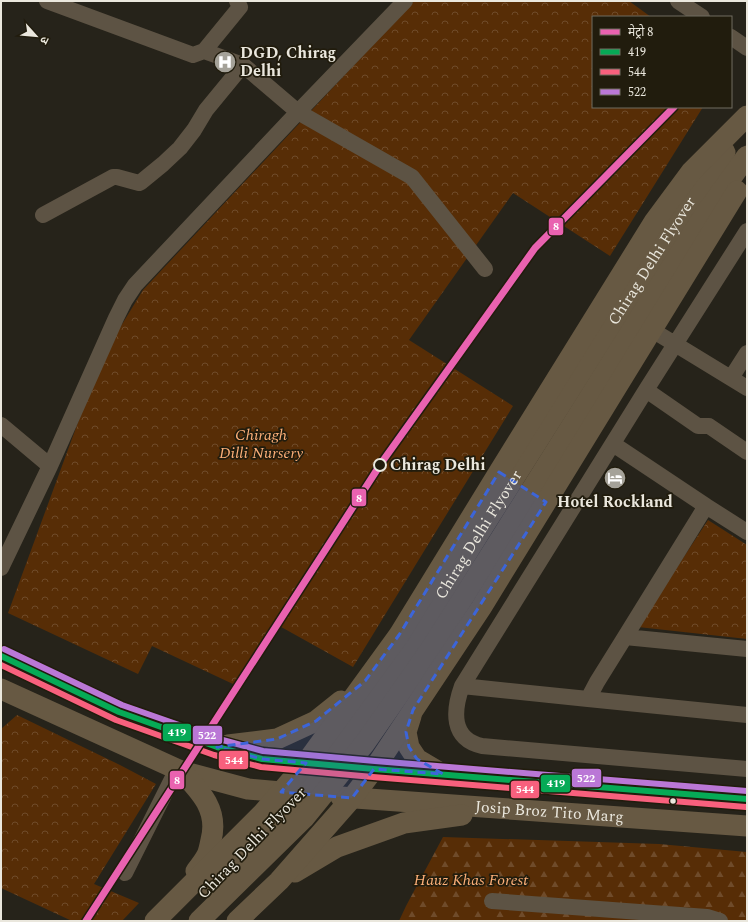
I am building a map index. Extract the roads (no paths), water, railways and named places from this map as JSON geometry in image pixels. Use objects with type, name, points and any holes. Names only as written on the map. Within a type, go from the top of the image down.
[{"type":"main road","points":[[155,921],[262,814],[306,763],[399,635],[654,222],[690,172],[747,116]]},
{"type":"main road","name":"Chirag Delhi Flyover","points":[[199,921],[304,818],[365,743],[430,650],[501,538],[696,210],[747,120]]},
{"type":"main road","name":"Chirag Delhi Flyover","points":[[175,921],[291,807],[350,732],[413,640],[483,527],[696,210],[747,156]]},
{"type":"main road","points":[[237,921],[255,912],[279,881],[352,798],[374,769],[481,608],[747,176]]},
{"type":"main road","points":[[499,472],[546,502]]},
{"type":"main road","name":"Josip Broz Tito Marg","points":[[1,656],[119,712],[217,747],[262,759],[747,799]]},
{"type":"main road","points":[[217,747],[277,739],[316,721],[365,681]]},
{"type":"main road","points":[[1,689],[179,770],[194,784],[205,798],[212,814],[213,833],[207,854],[175,900]]},
{"type":"main road","points":[[413,710],[406,732],[409,747],[417,759],[443,774]]},
{"type":"main road","name":"Josip Broz Tito Marg","points":[[179,770],[248,789],[352,798],[747,826]]},
{"type":"main road","points":[[279,881],[337,847],[404,823],[502,809]]},
{"type":"street","points":[[47,1],[194,55],[204,51],[240,7],[237,1]]},
{"type":"street","points":[[1,568],[50,466],[116,318],[135,286],[298,112],[405,1]]},
{"type":"street","points":[[678,1],[700,16]]},
{"type":"street","points":[[732,38],[747,48]]},
{"type":"street","points":[[204,51],[242,65],[298,112],[412,177],[485,269]]},
{"type":"street","points":[[43,215],[113,177],[138,183],[141,182],[180,148],[194,130],[206,110],[242,65]]},
{"type":"street","points":[[747,231],[462,686],[458,697],[457,722],[459,732],[465,739],[475,745],[747,769]]},
{"type":"street","points":[[652,330],[747,388]]},
{"type":"street","points":[[731,378],[747,352]]},
{"type":"street","points":[[646,390],[698,426],[709,426],[747,452]]},
{"type":"street","points":[[1,425],[50,466]]},
{"type":"street","points":[[614,444],[747,532]]},
{"type":"street","points":[[588,699],[624,637],[706,506]]},
{"type":"street","points":[[624,637],[747,649]]},
{"type":"street","points":[[462,686],[747,715]]},
{"type":"street","points":[[125,873],[179,770]]},
{"type":"street","points":[[492,901],[707,917],[720,921]]},
{"type":"metro line","name":"8","points":[[86,921],[382,462],[535,248],[673,108]]},
{"type":"place","name":"DGD, Chirag Delhi","points":[[225,62]]},
{"type":"place","name":"Chirag Delhi","points":[[380,465]]},
{"type":"place","name":"Hotel Rockland","points":[[615,478]]},
{"type":"park label","name":"Chiragh Dilli Nursery","points":[[261,444]]},
{"type":"park label","name":"Hauz Khas Forest","points":[[471,880]]}]
